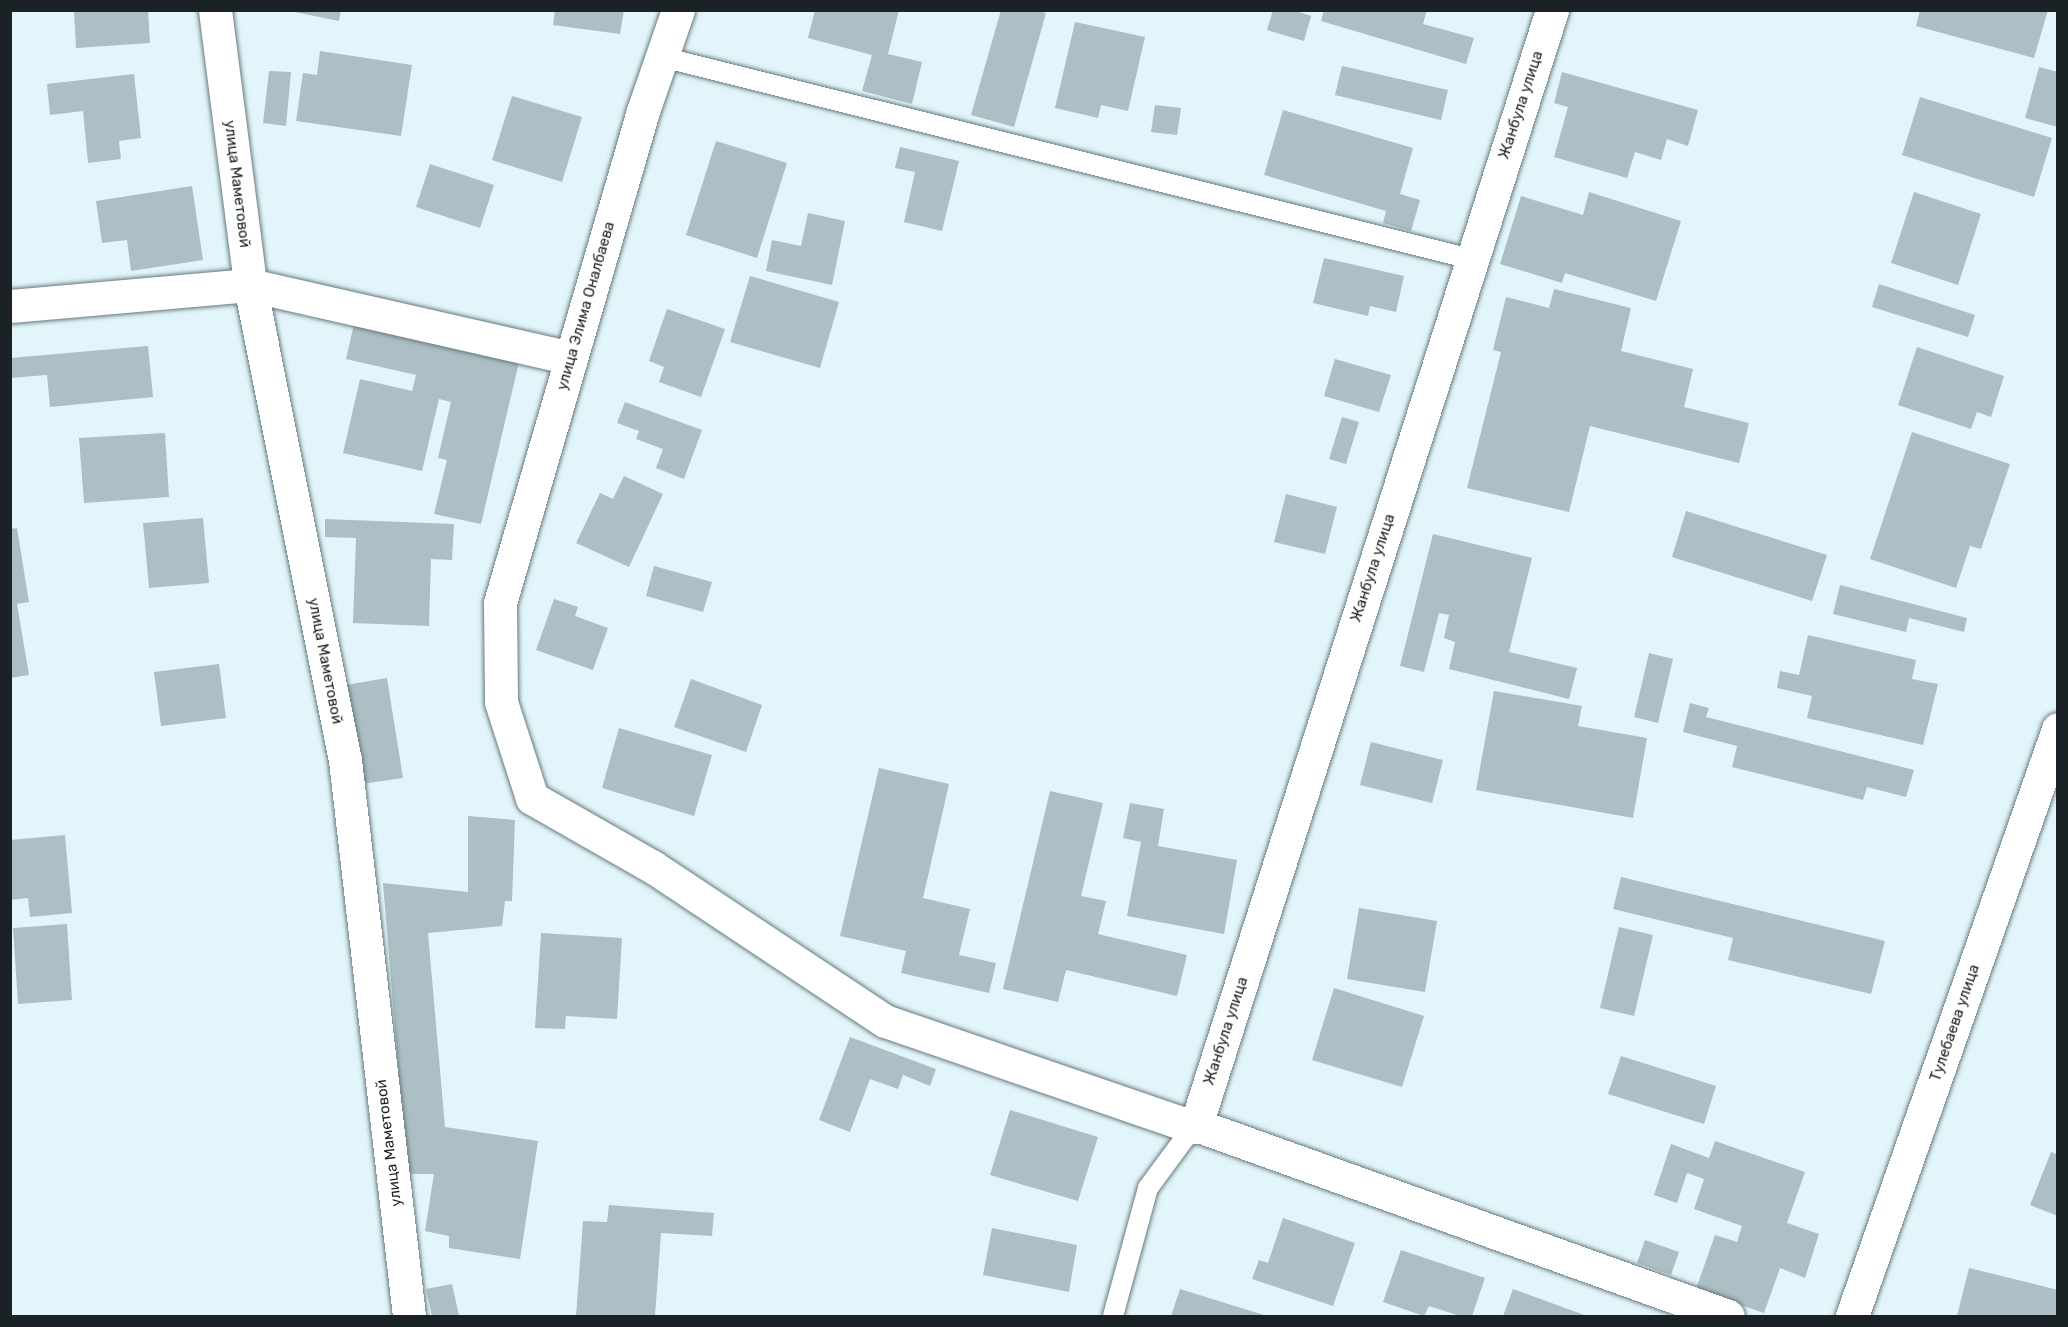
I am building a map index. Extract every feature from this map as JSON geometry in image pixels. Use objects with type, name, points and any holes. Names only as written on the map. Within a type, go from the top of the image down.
[{"type":"street","name":"улица Маметовой","points":[[215,10],[250,285],[345,760],[409,1317]]},
{"type":"street","name":"улица Элима Оналбаева","points":[[678,10],[643,111],[500,603],[501,702],[532,798],[653,867],[885,1021],[1194,1126],[1728,1317]]},
{"type":"street","name":"Жанбула улица","points":[[1194,1126],[1552,10]]},
{"type":"street","points":[[10,306],[250,285],[571,358]]},
{"type":"street","name":"Тулебаева улица","points":[[1852,1317],[2058,729]]},
{"type":"lane","points":[[662,57],[1471,259]]},
{"type":"lane","points":[[1113,1317],[1148,1188],[1194,1126]]},
{"type":"building","points":[[74,10],[148,10],[150,43],[76,48]]},
{"type":"building","points":[[285,10],[341,10],[339,21]]},
{"type":"building","points":[[555,10],[624,10],[620,34],[553,25]]},
{"type":"building","points":[[815,10],[899,10],[888,54],[922,62],[912,104],[862,91],[872,55],[808,38]]},
{"type":"building","points":[[1001,10],[1036,10],[1046,13],[1014,127],[971,115]]},
{"type":"building","points":[[1273,10],[1293,10],[1311,16],[1304,41],[1267,30]]},
{"type":"building","points":[[1324,10],[1427,10],[1423,24],[1474,38],[1466,64],[1321,21]]},
{"type":"building","points":[[1920,10],[2048,10],[2034,58],[1916,26]]},
{"type":"building","points":[[1075,22],[1145,37],[1128,111],[1101,105],[1098,118],[1055,108]]},
{"type":"building","points":[[320,51],[412,65],[401,136],[296,121],[303,73],[317,75]]},
{"type":"building","points":[[1342,66],[1448,90],[1441,120],[1335,95]]},
{"type":"building","points":[[2039,67],[2058,72],[2058,127],[2025,118]]},
{"type":"building","points":[[269,71],[291,72],[286,126],[263,123]]},
{"type":"building","points":[[1562,72],[1698,110],[1688,146],[1667,139],[1661,160],[1635,152],[1627,178],[1554,157],[1568,107],[1554,103]]},
{"type":"building","points":[[134,74],[141,138],[119,141],[121,159],[88,163],[83,111],[50,115],[47,84]]},
{"type":"building","points":[[512,96],[582,117],[562,182],[492,160]]},
{"type":"building","points":[[1920,97],[2052,138],[2034,197],[1902,155]]},
{"type":"building","points":[[1155,105],[1181,108],[1177,135],[1151,132]]},
{"type":"building","points":[[1283,110],[1413,148],[1400,194],[1420,200],[1411,231],[1383,223],[1386,211],[1264,175]]},
{"type":"building","points":[[716,141],[787,163],[757,258],[686,235]]},
{"type":"building","points":[[900,147],[959,161],[942,231],[904,222],[915,172],[895,168]]},
{"type":"building","points":[[430,164],[494,185],[480,228],[416,207]]},
{"type":"building","points":[[192,186],[203,260],[131,271],[127,240],[102,243],[96,201]]},
{"type":"building","points":[[1589,192],[1681,221],[1656,301],[1565,273],[1562,283],[1500,264],[1521,196],[1583,215]]},
{"type":"building","points":[[1914,192],[1981,214],[1958,285],[1891,263]]},
{"type":"building","points":[[808,213],[845,221],[832,285],[766,271],[772,240],[801,246]]},
{"type":"building","points":[[1324,258],[1404,276],[1396,312],[1370,306],[1368,316],[1313,303]]},
{"type":"building","points":[[750,276],[839,302],[820,368],[730,342]]},
{"type":"building","points":[[1879,284],[1975,315],[1968,337],[1872,307]]},
{"type":"building","points":[[1554,289],[1631,308],[1621,351],[1693,369],[1684,407],[1749,423],[1739,463],[1590,426],[1569,512],[1467,488],[1501,352],[1493,350],[1506,297],[1549,308]]},
{"type":"building","points":[[667,309],[725,329],[701,397],[659,382],[664,367],[649,361]]},
{"type":"building","points":[[354,324],[519,362],[481,524],[434,514],[447,460],[438,458],[451,402],[439,399],[422,471],[343,453],[360,379],[412,391],[416,375],[346,359]]},
{"type":"building","points":[[148,346],[153,397],[50,407],[47,375],[10,378],[10,358]]},
{"type":"building","points":[[1917,347],[2004,376],[1991,417],[1977,412],[1971,429],[1898,405]]},
{"type":"building","points":[[1335,359],[1391,375],[1379,412],[1324,396]]},
{"type":"building","points":[[625,402],[702,430],[684,479],[656,468],[663,449],[636,439],[639,431],[617,423]]},
{"type":"building","points":[[1342,417],[1359,422],[1346,464],[1329,459]]},
{"type":"building","points":[[1912,432],[2010,464],[1981,549],[1970,546],[1956,588],[1870,559]]},
{"type":"building","points":[[165,433],[169,497],[84,503],[79,438]]},
{"type":"building","points":[[624,476],[663,494],[629,567],[576,543],[600,493],[613,499]]},
{"type":"building","points":[[1286,494],[1337,507],[1325,554],[1274,542]]},
{"type":"building","points":[[1686,511],[1827,555],[1812,601],[1672,557]]},
{"type":"building","points":[[203,518],[209,583],[149,588],[143,523]]},
{"type":"building","points":[[325,519],[454,524],[452,560],[431,559],[429,626],[353,623],[356,538],[325,537]]},
{"type":"building","points":[[17,528],[29,602],[17,604],[29,675],[10,678],[10,529]]},
{"type":"building","points":[[1433,534],[1532,558],[1509,652],[1577,668],[1569,699],[1449,669],[1455,642],[1444,638],[1449,615],[1439,613],[1424,672],[1400,666]]},
{"type":"building","points":[[654,566],[712,582],[703,612],[646,596]]},
{"type":"building","points":[[1840,585],[1967,618],[1964,632],[1909,618],[1906,632],[1833,614]]},
{"type":"building","points":[[554,599],[578,607],[575,616],[608,628],[593,670],[536,650]]},
{"type":"building","points":[[1808,635],[1916,660],[1912,679],[1938,684],[1923,745],[1807,718],[1812,696],[1777,688],[1780,671],[1799,675]]},
{"type":"building","points":[[1649,653],[1673,659],[1658,723],[1634,717]]},
{"type":"building","points":[[219,664],[226,718],[161,726],[154,672]]},
{"type":"building","points":[[387,678],[403,778],[361,784],[346,685]]},
{"type":"building","points":[[691,679],[762,705],[746,752],[674,727]]},
{"type":"building","points":[[1494,691],[1582,706],[1578,726],[1647,738],[1633,818],[1476,790]]},
{"type":"building","points":[[1690,703],[1709,708],[1706,717],[1914,770],[1906,797],[1867,787],[1863,800],[1732,767],[1737,746],[1683,732]]},
{"type":"building","points":[[619,728],[712,755],[694,816],[602,788]]},
{"type":"building","points":[[1371,742],[1443,760],[1432,803],[1360,785]]},
{"type":"building","points":[[879,768],[949,784],[923,898],[970,909],[959,955],[996,963],[989,993],[901,973],[906,951],[840,936]]},
{"type":"building","points":[[1050,791],[1103,803],[1081,896],[1106,901],[1098,934],[1187,955],[1177,996],[1066,970],[1058,1002],[1003,989]]},
{"type":"building","points":[[1130,803],[1164,809],[1158,846],[1237,860],[1224,934],[1127,916],[1141,842],[1123,838]]},
{"type":"building","points":[[468,816],[515,820],[512,901],[505,901],[502,926],[428,933],[445,1127],[538,1141],[520,1259],[449,1248],[449,1236],[425,1231],[434,1174],[407,1174],[383,883],[468,892]]},
{"type":"building","points":[[65,835],[72,913],[30,917],[28,898],[10,900],[10,840]]},
{"type":"building","points":[[1621,877],[1885,941],[1871,994],[1728,960],[1733,938],[1613,909]]},
{"type":"building","points":[[1359,908],[1437,921],[1425,992],[1347,979]]},
{"type":"building","points":[[67,924],[72,1000],[18,1004],[13,928]]},
{"type":"building","points":[[1619,927],[1653,935],[1634,1016],[1600,1008]]},
{"type":"building","points":[[541,933],[622,938],[617,1019],[566,1016],[565,1029],[535,1028]]},
{"type":"building","points":[[1334,988],[1424,1016],[1402,1087],[1312,1060]]},
{"type":"building","points":[[850,1037],[936,1069],[930,1086],[903,1075],[898,1089],[870,1079],[850,1132],[819,1120]]},
{"type":"building","points":[[1621,1056],[1716,1086],[1704,1124],[1608,1094]]},
{"type":"building","points":[[1010,1110],[1098,1137],[1078,1201],[990,1175]]},
{"type":"building","points":[[1715,1141],[1805,1172],[1787,1223],[1819,1234],[1805,1278],[1780,1268],[1764,1313],[1696,1289],[1715,1235],[1737,1242],[1742,1226],[1694,1209],[1704,1179],[1687,1173],[1677,1203],[1654,1195],[1671,1144],[1709,1158]]},
{"type":"building","points":[[2051,1152],[2058,1155],[2058,1216],[2030,1205]]},
{"type":"building","points":[[609,1205],[714,1213],[712,1236],[661,1233],[655,1316],[576,1316],[583,1221],[607,1222]]},
{"type":"building","points":[[1283,1218],[1355,1243],[1333,1306],[1252,1279],[1259,1260],[1268,1263]]},
{"type":"building","points":[[992,1228],[1077,1245],[1069,1292],[983,1275]]},
{"type":"building","points":[[1645,1240],[1679,1252],[1671,1275],[1637,1263]]},
{"type":"building","points":[[1401,1250],[1485,1278],[1472,1316],[1460,1316],[1429,1306],[1424,1316],[1383,1302]]},
{"type":"building","points":[[1969,1268],[2058,1290],[2058,1316],[1957,1316]]},
{"type":"building","points":[[452,1284],[459,1316],[432,1316],[426,1289]]},
{"type":"building","points":[[1180,1289],[1267,1316],[1171,1316]]},
{"type":"building","points":[[1513,1289],[1587,1316],[1503,1316]]}]
